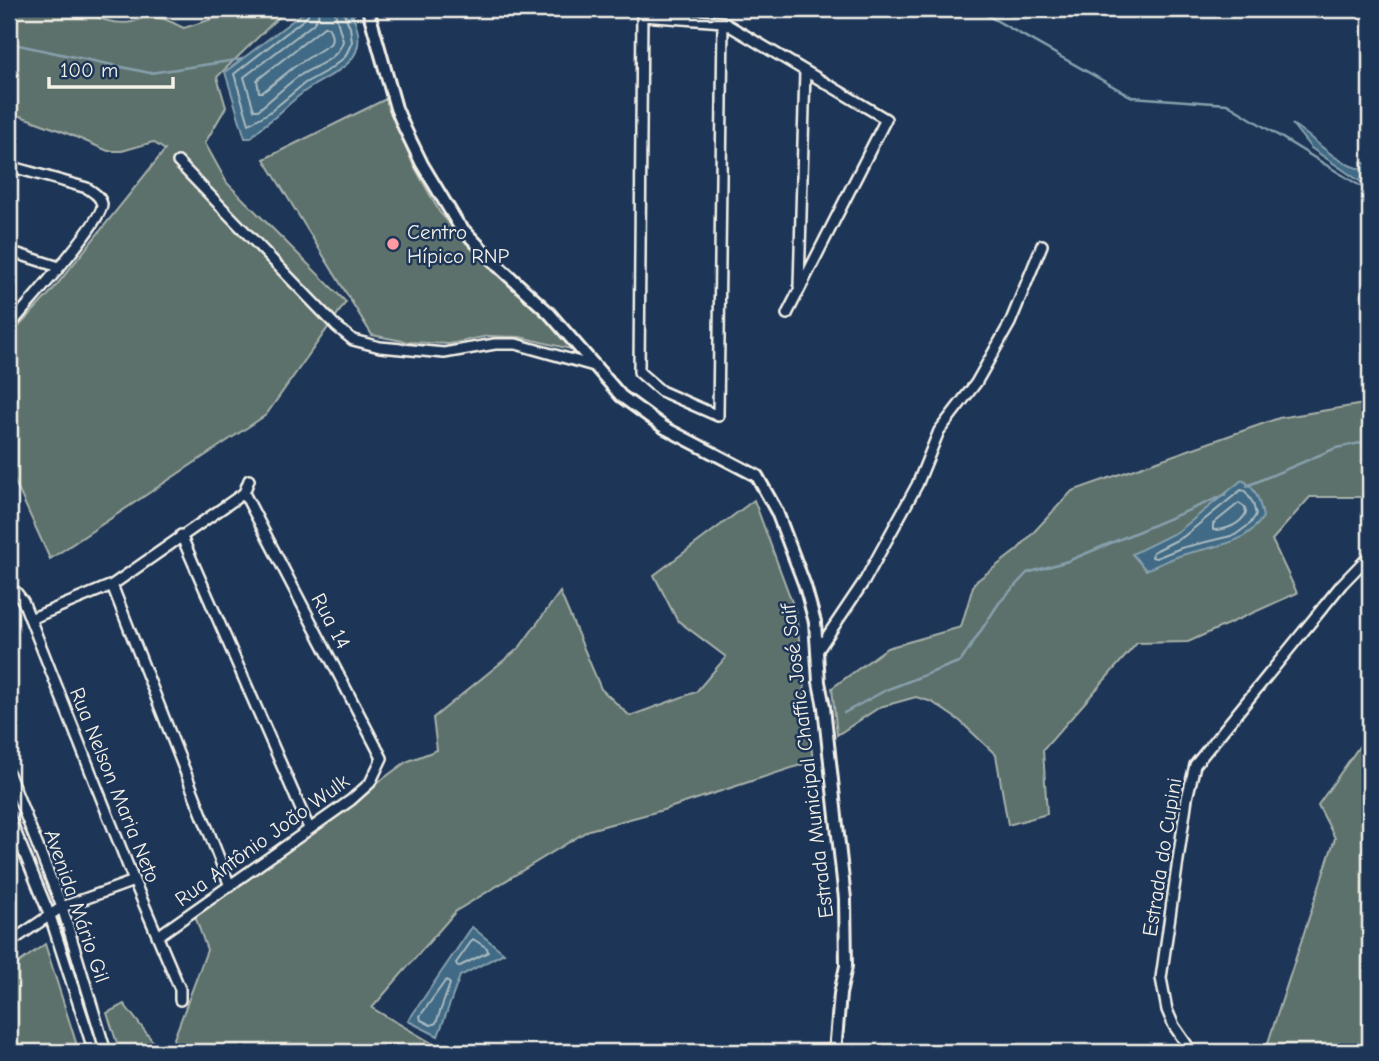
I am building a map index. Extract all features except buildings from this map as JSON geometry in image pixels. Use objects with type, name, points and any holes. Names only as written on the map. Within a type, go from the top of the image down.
[{"type":"street","name":"Estrada Municipal Chaffic José Saif","points":[[368,9],[396,108],[422,164],[458,224],[549,313],[621,396],[666,428],[757,476],[777,512],[805,586],[815,622],[819,682],[845,899],[846,965],[840,994],[835,1052]]},
{"type":"street","points":[[723,22],[718,416],[661,391],[639,372],[642,13],[723,22],[886,119],[787,314]]},
{"type":"street","points":[[799,291],[805,71]]},
{"type":"street","points":[[178,162],[336,326],[353,340],[380,347],[444,353],[495,344],[516,344],[594,366]]},
{"type":"street","points":[[9,166],[87,188],[98,195],[102,204],[100,214],[9,327]]},
{"type":"street","points":[[818,650],[865,580],[917,485],[939,431],[976,383],[1010,323],[1042,245]]},
{"type":"street","points":[[9,251],[59,267]]},
{"type":"street","points":[[30,618],[112,585],[244,493],[249,480]]},
{"type":"street","name":"Rua 14","points":[[244,493],[375,742],[382,758],[379,767]]},
{"type":"street","points":[[181,536],[309,828]]},
{"type":"street","name":"Estrada do Cupini","points":[[1192,1052],[1174,1026],[1167,1010],[1161,978],[1187,798],[1195,765],[1333,594],[1370,555]]},
{"type":"street","points":[[112,585],[230,886]]},
{"type":"street","name":"Rua Nelson Maria Neto","points":[[9,590],[16,592],[23,601],[134,881],[180,989],[180,1000]]},
{"type":"street","name":"Rua Antônio João Wulk","points":[[158,936],[351,800],[370,783],[379,767]]},
{"type":"street","name":"Avenida Mário Gil","points":[[9,774],[62,907],[106,1052]]},
{"type":"street","points":[[9,814],[23,806]]},
{"type":"street","name":"Avenida Mário Gil","points":[[9,814],[50,916],[94,1052]]},
{"type":"street","points":[[9,943],[62,907],[134,881]]},
{"type":"street","points":[[84,1017],[95,1014]]},
{"type":"green space","points":[[9,9],[86,9],[107,21],[126,23],[157,17],[184,28],[243,9],[282,9],[281,15],[217,77],[226,107],[205,143],[227,183],[346,302],[266,415],[50,559],[9,469],[9,337],[51,292],[165,150],[153,142],[122,151],[108,151],[9,112]]},
{"type":"green space","name":"Centro Hípico RNP","points":[[388,98],[412,162],[440,213],[498,275],[552,322],[575,350],[520,337],[488,336],[449,344],[408,342],[372,335],[264,159]]},
{"type":"green space","points":[[1370,403],[1370,497],[1310,497],[1272,540],[1297,593],[1188,642],[1137,643],[1043,750],[1047,814],[1008,825],[996,755],[960,721],[932,702],[916,697],[880,707],[837,735],[832,688],[887,648],[961,627],[974,583],[1017,550],[1072,491],[1279,418]]},
{"type":"green space","points":[[754,500],[796,613],[813,761],[663,810],[589,830],[456,911],[372,1008],[447,1052],[169,1052],[207,950],[195,916],[406,762],[437,750],[433,718],[519,648],[560,592],[601,689],[630,716],[696,692],[726,657],[677,620],[654,575]]},
{"type":"green space","points":[[1370,731],[1370,1052],[1265,1052],[1335,838],[1318,805]]},
{"type":"green space","points":[[45,944],[79,1052],[9,1052],[9,974],[13,967]]},
{"type":"green space","points":[[124,1004],[161,1052],[120,1052],[107,1013]]},
{"type":"water","points":[[308,9],[347,9],[358,33],[355,53],[343,67],[299,95],[251,138],[245,138],[225,72]]},
{"type":"water","points":[[1292,124],[1343,162],[1362,169],[1361,162],[1370,165],[1370,188],[1311,148]]},
{"type":"water","points":[[1242,480],[1254,491],[1263,517],[1247,534],[1227,544],[1182,555],[1146,570],[1132,554],[1179,531]]},
{"type":"water","points":[[472,927],[504,953],[460,976],[438,1036],[408,1021]]},
{"type":"waterway","points":[[351,16],[361,9]]},
{"type":"waterway","points":[[976,9],[1132,97],[1227,104],[1370,192]]},
{"type":"waterway","points":[[9,43],[150,73],[243,59]]},
{"type":"waterway","points":[[1247,486],[1336,448],[1370,441]]},
{"type":"waterway","points":[[844,713],[886,690],[961,661],[999,603],[1027,573],[1068,561],[1225,495]]},
{"type":"place","name":"Centro Hípico RNP","points":[[393,244]]}]
